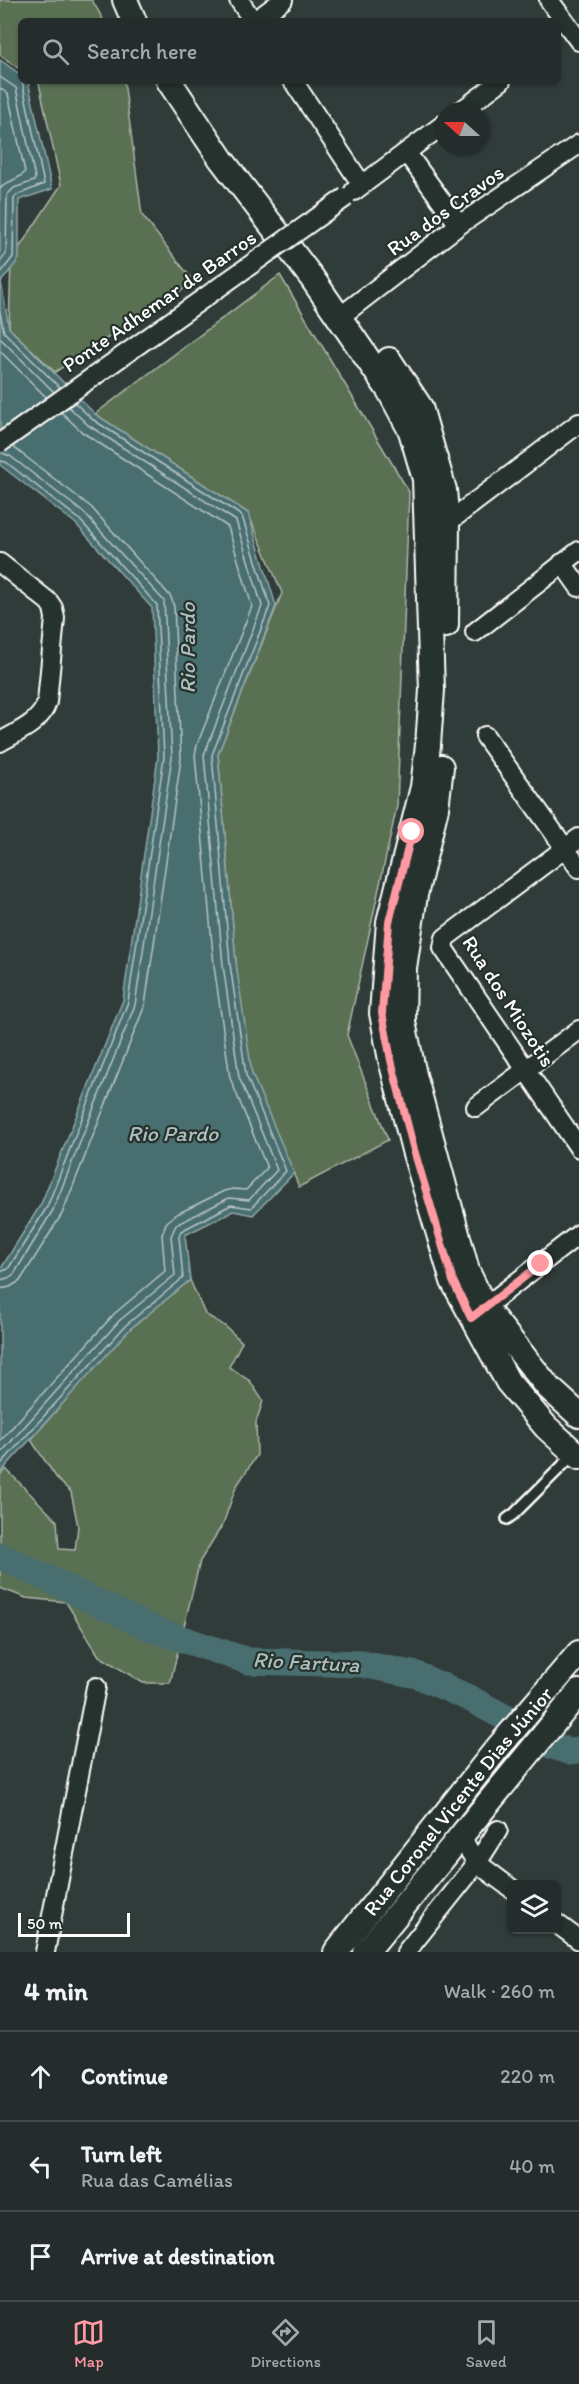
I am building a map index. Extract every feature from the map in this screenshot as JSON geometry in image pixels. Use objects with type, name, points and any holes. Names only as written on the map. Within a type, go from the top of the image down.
[{"type":"main road","points":[[125,0],[133,18]]},
{"type":"main road","points":[[141,0],[149,18]]},
{"type":"main road","points":[[171,84],[221,159],[420,407],[444,490],[447,523],[446,723],[436,808],[415,895],[404,968],[403,1022],[414,1075],[478,1313],[508,1382],[546,1427],[576,1455]]},
{"type":"main road","points":[[189,84],[346,312],[407,423],[425,479],[432,690],[428,745],[423,787],[389,922],[382,1013],[391,1060],[414,1150],[453,1281],[478,1313],[548,1387],[579,1415]]},
{"type":"main road","name":"Rua Coronel Vicente Dias Júnior","points":[[336,1952],[496,1750],[579,1653]]},
{"type":"main road","name":"Rua Coronel Vicente Dias Júnior","points":[[366,1952],[579,1692]]},
{"type":"street","points":[[239,0],[252,18]]},
{"type":"street","points":[[258,18],[283,0]]},
{"type":"street","points":[[549,0],[572,33]]},
{"type":"street","points":[[295,84],[362,185]]},
{"type":"street","points":[[473,102],[497,84]]},
{"type":"street","name":"Ponte Adhemar de Barros","points":[[0,443],[346,197],[435,131]]},
{"type":"street","name":"Rua dos Cravos","points":[[346,312],[459,225],[579,144]]},
{"type":"street","points":[[406,152],[459,225]]},
{"type":"street","points":[[447,523],[579,423]]},
{"type":"street","points":[[475,632],[579,551]]},
{"type":"street","points":[[0,563],[49,602],[55,614],[47,702],[42,715],[0,742]]},
{"type":"street","points":[[562,563],[579,587]]},
{"type":"street","points":[[485,736],[572,843],[579,868]]},
{"type":"street","name":"Rua dos Miozotis","points":[[572,843],[445,938],[443,948],[579,1148]]},
{"type":"street","points":[[476,1107],[579,1030]]},
{"type":"street","points":[[478,1313],[579,1234]]},
{"type":"street","points":[[45,1952],[96,1687]]},
{"type":"street","points":[[406,1952],[477,1863],[498,1830]]},
{"type":"street","points":[[460,1836],[477,1863],[507,1885]]},
{"type":"street","points":[[432,1870],[477,1863]]},
{"type":"street","points":[[561,1927],[579,1940]]},
{"type":"lane","points":[[507,1519],[576,1455]]},
{"type":"green space","points":[[0,0],[92,0],[102,18],[18,18],[18,68],[0,55]]},
{"type":"green space","points":[[39,84],[124,84],[142,215],[194,282],[55,372],[9,328],[11,260],[61,185]]},
{"type":"green space","points":[[280,275],[409,492],[397,806],[347,1035],[388,1140],[299,1187],[244,1055],[218,754],[282,593],[248,513],[95,414]]},
{"type":"green space","points":[[190,1280],[205,1314],[225,1326],[242,1342],[229,1367],[250,1381],[263,1401],[256,1422],[257,1455],[236,1487],[223,1524],[200,1561],[170,1683],[143,1683],[99,1656],[66,1602],[26,1598],[0,1588],[0,1475],[6,1469],[57,1521],[59,1549],[75,1550],[78,1526],[71,1492],[58,1480],[31,1440],[99,1360],[130,1329]]},
{"type":"water","name":"Rio Pardo","points":[[0,60],[18,73],[18,84],[29,84],[52,189],[19,200],[19,259],[1,282],[9,328],[95,414],[248,513],[276,606],[218,754],[236,963],[252,1074],[294,1173],[253,1215],[233,1211],[185,1235],[190,1280],[130,1329],[0,1473],[0,1270],[41,1204],[123,1000],[158,757],[152,608],[75,523],[0,465]]},
{"type":"waterway","name":"Rio Fartura","points":[[0,1556],[155,1630],[248,1661],[362,1664],[417,1675],[469,1698],[504,1717],[541,1742],[568,1751],[579,1750]]},
{"type":"route","points":[[412,832],[389,922],[382,1013],[391,1060],[414,1150],[453,1281],[471,1318],[541,1264]]}]
